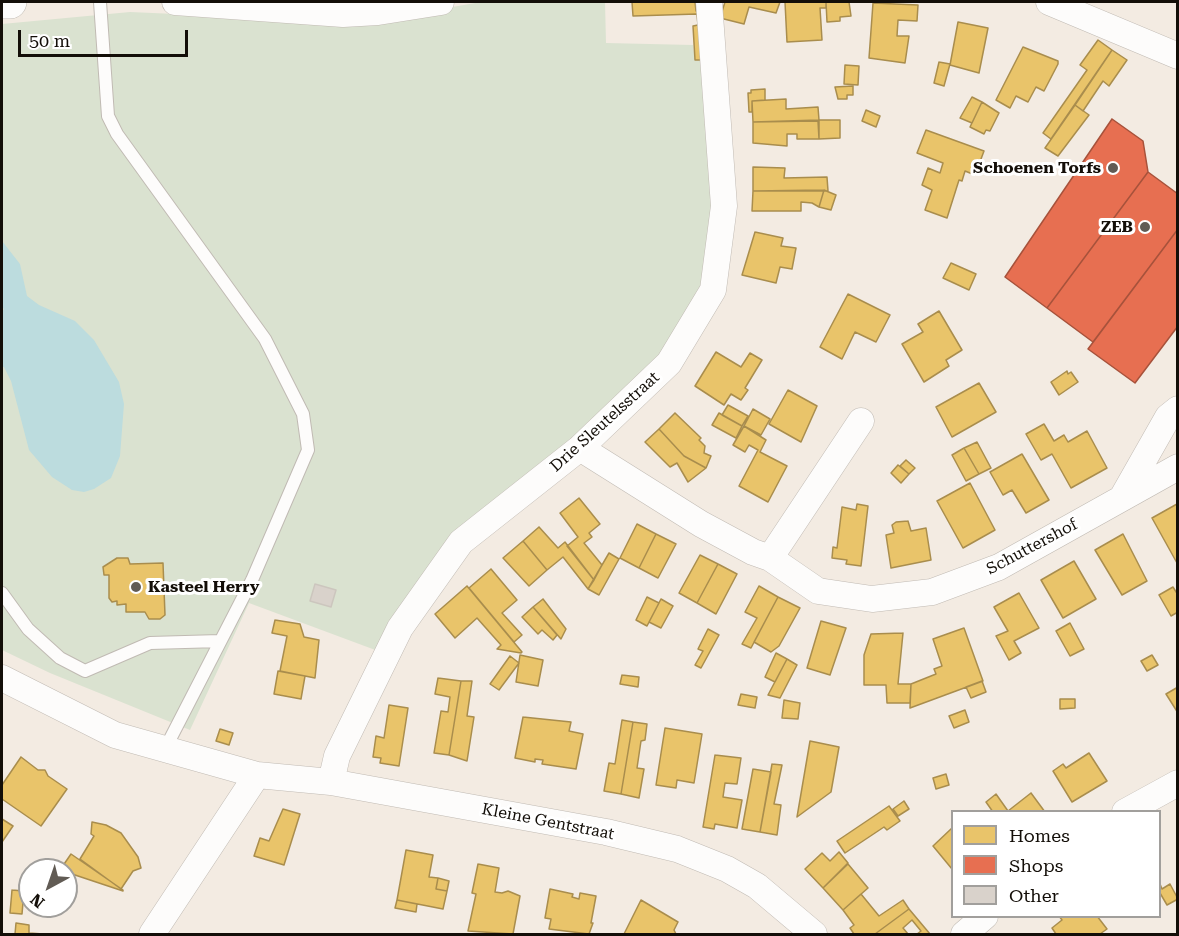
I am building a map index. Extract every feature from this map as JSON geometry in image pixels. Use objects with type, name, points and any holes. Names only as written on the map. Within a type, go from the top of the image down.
[{"type":"street","points":[[2,3],[10,2]]},
{"type":"street","points":[[175,2],[343,14],[378,12],[441,2]]},
{"type":"street","name":"Drie Sleutelsstraat","points":[[331,782],[337,756],[400,628],[461,542],[580,448],[669,363],[713,290],[724,206],[708,2]]},
{"type":"street","points":[[1049,2],[1178,56]]},
{"type":"street","points":[[1122,498],[1168,417],[1178,409]]},
{"type":"street","points":[[770,558],[861,421]]},
{"type":"street","name":"Schuttershof","points":[[580,448],[701,524],[753,552],[770,558],[818,591],[872,599],[932,592],[999,567],[1178,467]]},
{"type":"street","name":"Kleine Gentstraat","points":[[2,678],[115,735],[257,775],[331,782],[606,832],[677,849],[727,870],[757,886],[814,934]]},
{"type":"street","points":[[152,934],[257,775]]},
{"type":"street","points":[[1129,810],[1178,783]]},
{"type":"street","points":[[964,934],[983,918]]},
{"type":"lane","points":[[100,2],[108,116],[117,134],[265,339],[303,414],[308,450],[252,580],[165,749]]},
{"type":"lane","points":[[2,593],[28,629],[60,658],[85,671],[150,643],[220,641]]},
{"type":"green space","points":[[481,2],[605,2],[606,43],[693,45],[695,60],[705,61],[715,211],[702,289],[653,368],[572,448],[452,541],[378,651],[249,603],[190,730],[50,673],[2,650],[2,24],[130,12],[334,21],[395,17]]},
{"type":"water","points":[[2,241],[20,264],[27,296],[39,305],[75,321],[94,340],[119,382],[124,404],[120,456],[111,478],[94,489],[84,492],[72,490],[52,477],[29,450],[11,381],[2,367],[2,312],[4,309],[2,307]]},
{"type":"building: Homes","points":[[632,2],[695,2],[696,11],[705,10],[707,60],[695,60],[693,26],[698,25],[697,14],[633,16]]},
{"type":"building: Homes","points":[[725,2],[780,2],[776,13],[749,7],[744,24],[720,18]]},
{"type":"building: Homes","points":[[785,2],[826,2],[826,8],[820,8],[822,40],[787,42]]},
{"type":"building: Homes","points":[[826,2],[849,2],[851,16],[840,17],[840,21],[827,22]]},
{"type":"building: Homes","points":[[873,3],[918,5],[917,21],[898,20],[897,36],[909,36],[905,63],[869,58]]},
{"type":"building: Homes","points":[[958,22],[988,28],[979,73],[950,65]]},
{"type":"building: Homes","points":[[1098,40],[1112,50],[1051,139],[1043,133],[1087,70],[1080,65]]},
{"type":"building: Homes","points":[[1023,47],[1058,61],[1058,64],[1044,91],[1036,87],[1028,102],[1016,96],[1010,108],[996,100]]},
{"type":"building: Homes","points":[[1112,50],[1127,60],[1109,86],[1103,81],[1083,111],[1075,105]]},
{"type":"building: Homes","points":[[939,62],[950,64],[944,86],[934,83]]},
{"type":"building: Homes","points":[[845,65],[859,66],[858,85],[844,84]]},
{"type":"building: Homes","points":[[853,86],[853,95],[847,95],[847,99],[838,99],[835,87]]},
{"type":"building: Homes","points":[[765,89],[765,100],[752,101],[752,112],[749,112],[748,93],[751,93],[751,90]]},
{"type":"building: Homes","points":[[972,97],[982,102],[972,123],[960,118]]},
{"type":"building: Homes","points":[[786,99],[786,109],[818,107],[819,120],[753,122],[752,101]]},
{"type":"building: Homes","points":[[982,102],[999,113],[990,131],[986,130],[984,134],[970,127]]},
{"type":"building: Homes","points":[[1075,105],[1089,115],[1058,156],[1045,148]]},
{"type":"building: Homes","points":[[866,110],[880,116],[876,127],[862,121]]},
{"type":"building: Homes","points":[[819,120],[840,120],[840,138],[819,139]]},
{"type":"building: Homes","points":[[818,121],[819,139],[797,139],[797,134],[787,134],[787,146],[753,143],[753,122]]},
{"type":"building: Homes","points":[[926,130],[984,151],[975,175],[965,171],[962,181],[959,180],[947,218],[925,210],[932,190],[922,185],[928,168],[940,173],[943,163],[917,153]]},
{"type":"building: Homes","points":[[753,167],[785,168],[784,178],[827,177],[828,191],[753,191]]},
{"type":"building: Homes","points":[[824,190],[836,195],[831,210],[819,207]]},
{"type":"building: Homes","points":[[824,190],[819,207],[812,203],[801,202],[801,211],[752,211],[753,191]]},
{"type":"building: Homes","points":[[755,232],[783,238],[781,246],[796,248],[792,269],[780,267],[776,283],[742,275]]},
{"type":"building: Homes","points":[[951,263],[976,274],[969,290],[943,278]]},
{"type":"building: Homes","points":[[848,294],[890,315],[876,342],[855,332],[842,359],[820,347]]},
{"type":"building: Homes","points":[[939,311],[962,350],[946,360],[949,366],[924,382],[902,344],[923,332],[918,324]]},
{"type":"building: Homes","points":[[716,352],[741,367],[750,353],[762,360],[745,388],[748,390],[741,400],[731,394],[724,405],[695,386]]},
{"type":"building: Homes","points":[[1067,371],[1068,374],[1071,372],[1078,382],[1059,395],[1051,382]]},
{"type":"building: Homes","points":[[979,383],[996,412],[952,437],[936,407]]},
{"type":"building: Homes","points":[[788,390],[817,406],[801,442],[769,424]]},
{"type":"building: Homes","points":[[728,405],[748,416],[742,426],[722,415]]},
{"type":"building: Homes","points":[[753,409],[770,419],[761,435],[744,426]]},
{"type":"building: Homes","points":[[675,413],[701,438],[699,440],[705,446],[704,453],[711,456],[706,468],[684,456],[659,429]]},
{"type":"building: Homes","points":[[719,413],[742,426],[736,438],[712,425]]},
{"type":"building: Homes","points":[[1044,424],[1054,441],[1064,435],[1068,442],[1087,431],[1107,468],[1071,488],[1052,454],[1041,460],[1026,434]]},
{"type":"building: Homes","points":[[744,426],[766,440],[760,452],[787,466],[768,502],[739,486],[758,450],[749,445],[745,452],[733,445]]},
{"type":"building: Homes","points":[[659,429],[684,456],[706,468],[688,482],[677,463],[670,467],[645,442]]},
{"type":"building: Homes","points":[[977,442],[991,468],[979,474],[964,448]]},
{"type":"building: Homes","points":[[964,448],[979,474],[966,481],[952,455]]},
{"type":"building: Homes","points":[[1022,454],[1049,500],[1026,513],[1012,490],[1003,495],[990,472]]},
{"type":"building: Homes","points":[[906,460],[915,468],[909,474],[900,466]]},
{"type":"building: Homes","points":[[898,465],[909,474],[901,483],[891,473]]},
{"type":"building: Homes","points":[[970,483],[995,530],[963,548],[937,501]]},
{"type":"building: Homes","points":[[579,498],[600,524],[589,533],[592,537],[584,543],[602,565],[594,580],[567,546],[578,537],[560,513]]},
{"type":"building: Homes","points":[[857,504],[868,506],[861,566],[846,564],[847,560],[832,558],[833,547],[837,548],[842,507],[856,510]]},
{"type":"building: Homes","points":[[1177,504],[1178,506],[1177,563],[1152,518]]},
{"type":"building: Homes","points":[[908,521],[911,531],[926,528],[931,560],[891,568],[886,535],[894,533],[892,525],[896,522]]},
{"type":"building: Homes","points":[[637,524],[656,534],[639,568],[620,558]]},
{"type":"building: Homes","points":[[539,527],[558,548],[565,542],[594,580],[588,589],[563,557],[547,570],[523,541]]},
{"type":"building: Homes","points":[[656,534],[676,544],[658,578],[639,568]]},
{"type":"building: Homes","points":[[1123,534],[1147,581],[1122,595],[1095,550]]},
{"type":"building: Homes","points":[[523,541],[547,570],[529,586],[503,558]]},
{"type":"building: Homes","points":[[609,553],[619,559],[599,595],[588,589]]},
{"type":"building: Homes","points":[[700,555],[718,564],[697,603],[679,593]]},
{"type":"building: Homes","name":"Kasteel Herry","points":[[117,558],[128,558],[130,564],[163,563],[165,615],[160,619],[149,619],[145,612],[126,612],[126,604],[117,605],[117,601],[112,602],[109,598],[109,575],[104,575],[103,567]]},
{"type":"building: Homes","points":[[1074,561],[1096,599],[1063,618],[1041,580]]},
{"type":"building: Homes","points":[[718,564],[737,574],[716,614],[697,603]]},
{"type":"building: Homes","points":[[491,569],[517,600],[502,613],[522,635],[514,642],[469,588]]},
{"type":"building: Homes","points":[[467,586],[521,653],[497,649],[501,645],[477,618],[455,638],[435,614]]},
{"type":"building: Homes","points":[[759,586],[778,597],[751,648],[742,644],[757,618],[745,612]]},
{"type":"building: Homes","points":[[1173,587],[1178,595],[1178,612],[1171,616],[1159,595]]},
{"type":"building: Homes","points":[[1019,593],[1039,628],[1014,641],[1021,653],[1009,660],[996,636],[1008,631],[994,607]]},
{"type":"building: Homes","points":[[647,597],[659,603],[647,626],[636,620]]},
{"type":"building: Homes","points":[[778,597],[800,608],[779,646],[771,652],[754,642]]},
{"type":"building: Homes","points":[[543,599],[566,629],[561,639],[533,607]]},
{"type":"building: Homes","points":[[661,599],[673,606],[661,628],[649,622]]},
{"type":"building: Homes","points":[[533,607],[557,635],[553,640],[542,630],[538,634],[522,617]]},
{"type":"building: Homes","points":[[275,620],[300,624],[304,637],[319,640],[315,678],[280,671],[287,636],[272,633]]},
{"type":"building: Homes","points":[[821,621],[846,628],[830,675],[807,668]]},
{"type":"building: Homes","points":[[1070,623],[1084,649],[1070,656],[1056,631]]},
{"type":"building: Homes","points":[[964,628],[983,681],[910,708],[911,684],[936,674],[934,669],[942,666],[933,639]]},
{"type":"building: Homes","points":[[708,629],[719,635],[701,668],[695,665],[703,651],[698,649]]},
{"type":"building: Homes","points":[[903,633],[898,684],[911,684],[910,703],[887,703],[886,685],[864,685],[864,655],[871,634]]},
{"type":"building: Homes","points":[[776,653],[787,659],[775,682],[765,677]]},
{"type":"building: Homes","points":[[520,655],[543,660],[538,686],[516,682]]},
{"type":"building: Homes","points":[[1152,655],[1158,665],[1147,671],[1141,661]]},
{"type":"building: Homes","points":[[510,656],[519,663],[499,690],[490,684]]},
{"type":"building: Homes","points":[[787,659],[797,665],[780,698],[768,695]]},
{"type":"building: Homes","points":[[278,671],[305,676],[301,699],[274,694]]},
{"type":"building: Homes","points":[[622,675],[639,677],[638,687],[620,684]]},
{"type":"building: Homes","points":[[438,678],[461,681],[449,755],[434,753],[441,711],[448,712],[450,697],[435,694]]},
{"type":"building: Homes","points":[[461,681],[472,681],[467,716],[474,717],[467,761],[449,755]]},
{"type":"building: Homes","points":[[982,681],[986,692],[971,698],[966,687]]},
{"type":"building: Homes","points":[[1178,687],[1178,713],[1166,694]]},
{"type":"building: Homes","points":[[741,694],[757,697],[755,708],[738,705]]},
{"type":"building: Homes","points":[[1060,699],[1075,699],[1075,708],[1060,709]]},
{"type":"building: Homes","points":[[784,700],[800,703],[798,719],[782,718]]},
{"type":"building: Homes","points":[[389,705],[408,708],[399,766],[380,763],[381,758],[373,757],[376,736],[384,738]]},
{"type":"building: Homes","points":[[965,710],[969,722],[954,728],[949,716]]},
{"type":"building: Homes","points":[[523,717],[571,722],[569,731],[583,734],[576,769],[542,764],[543,760],[535,759],[535,762],[515,758]]},
{"type":"building: Homes","points":[[622,720],[633,722],[621,794],[604,791],[609,763],[615,764]]},
{"type":"building: Homes","points":[[633,722],[647,724],[645,740],[641,741],[637,768],[644,769],[639,798],[621,794]]},
{"type":"building: Homes","points":[[665,728],[702,734],[694,783],[677,780],[676,788],[656,785]]},
{"type":"building: Homes","points":[[220,729],[233,733],[229,745],[216,741]]},
{"type":"building: Homes","points":[[810,741],[839,747],[831,792],[797,817]]},
{"type":"building: Homes","points":[[1089,753],[1107,781],[1072,802],[1053,771],[1063,764],[1066,768]]},
{"type":"building: Homes","points":[[715,755],[741,758],[737,784],[725,783],[723,797],[742,800],[737,828],[715,824],[714,829],[703,827]]},
{"type":"building: Homes","points":[[21,757],[38,770],[45,770],[48,776],[67,789],[41,826],[2,799],[2,785]]},
{"type":"building: Homes","points":[[772,764],[782,765],[774,804],[781,805],[777,835],[760,832]]},
{"type":"building: Homes","points":[[753,769],[771,772],[760,832],[742,829]]},
{"type":"building: Homes","points":[[946,774],[949,785],[936,789],[933,778]]},
{"type":"building: Homes","points":[[1031,793],[1044,810],[1009,810]]},
{"type":"building: Homes","points":[[996,794],[1007,810],[992,810],[986,802]]},
{"type":"building: Homes","points":[[904,801],[909,809],[898,816],[893,809]]},
{"type":"building: Homes","points":[[889,806],[900,821],[887,830],[884,827],[845,853],[837,841]]},
{"type":"building: Homes","points":[[283,809],[300,814],[284,865],[254,856],[260,838],[269,841]]},
{"type":"building: Homes","points":[[2,819],[13,826],[2,842]]},
{"type":"building: Homes","points":[[92,822],[106,825],[121,833],[138,857],[141,868],[133,871],[121,889],[80,859],[94,836],[91,834]]},
{"type":"building: Homes","points":[[951,829],[951,868],[933,846]]},
{"type":"building: Homes","points":[[406,850],[433,855],[429,877],[438,878],[436,889],[447,891],[443,909],[397,900]]},
{"type":"building: Homes","points":[[839,852],[848,863],[823,888],[805,869],[822,853],[830,861]]},
{"type":"building: Homes","points":[[78,859],[123,890],[78,876]]},
{"type":"building: Homes","points":[[478,864],[499,868],[495,892],[508,891],[520,896],[513,934],[468,931],[476,894],[472,893]]},
{"type":"building: Homes","points":[[848,864],[868,888],[843,910],[823,888]]},
{"type":"building: Homes","points":[[438,878],[449,881],[447,891],[436,889]]},
{"type":"building: Homes","points":[[1170,884],[1178,899],[1167,905],[1161,895],[1161,886],[1162,889]]},
{"type":"building: Homes","points":[[550,889],[573,894],[572,897],[579,899],[580,893],[596,896],[591,923],[593,923],[589,934],[549,929],[551,919],[545,918]]},
{"type":"building: Homes","points":[[12,890],[18,890],[18,914],[10,913]]},
{"type":"building: Homes","points":[[861,894],[879,916],[903,900],[909,909],[875,934],[854,934],[850,928],[854,925],[843,910]]},
{"type":"building: Homes","points":[[397,900],[417,904],[416,912],[395,908]]},
{"type":"building: Homes","points":[[641,900],[678,922],[674,930],[676,934],[624,934]]},
{"type":"building: Homes","points":[[909,909],[930,934],[917,934],[921,931],[912,920],[903,928],[908,934],[875,934]]},
{"type":"building: Homes","points":[[1060,918],[1099,918],[1107,929],[1100,934],[1056,934],[1052,928],[1062,920]]},
{"type":"building: Homes","points":[[16,923],[29,925],[29,933],[43,934],[15,934]]},
{"type":"building: Shops","points":[[1112,119],[1143,141],[1148,172],[1047,308],[1005,277]]},
{"type":"building: Shops","points":[[1148,172],[1178,194],[1178,229],[1093,342],[1047,308]]},
{"type":"building: Shops","points":[[1178,229],[1178,326],[1135,383],[1088,349]]},
{"type":"building: Other","points":[[315,584],[336,590],[331,607],[310,601]]},
{"type":"place","name":"Schoenen Torfs","points":[[1113,168]]},
{"type":"place","name":"ZEB","points":[[1145,227]]},
{"type":"place","name":"Kasteel Herry","points":[[136,587]]}]
